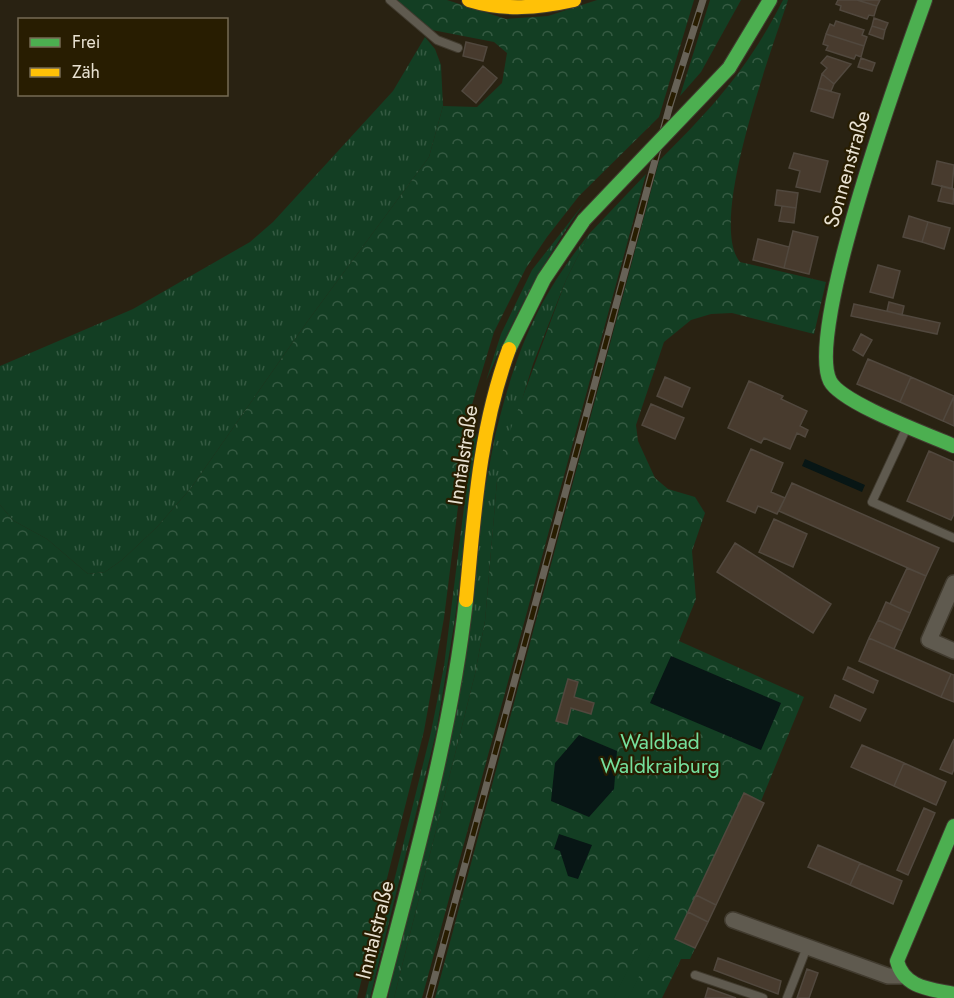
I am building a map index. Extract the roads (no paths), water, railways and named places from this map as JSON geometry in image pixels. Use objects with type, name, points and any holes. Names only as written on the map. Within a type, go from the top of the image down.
[{"type":"main road","points":[[469,0],[510,9],[541,7],[574,0]]},
{"type":"main road","name":"Inntalstraße","points":[[379,998],[444,738],[464,619],[480,476],[496,386],[531,300],[584,220],[729,68],[770,0]]},
{"type":"main road","name":"Sonnenstraße","points":[[908,425],[840,392],[827,375],[825,354],[836,292],[866,174],[924,0]]},
{"type":"main road","points":[[908,425],[954,446]]},
{"type":"main road","points":[[954,826],[900,951],[898,968],[909,983],[931,994],[954,994]]},
{"type":"street","points":[[954,583],[929,640],[954,651]]},
{"type":"street","points":[[733,920],[888,976],[902,976]]},
{"type":"lane","points":[[390,0],[437,40],[459,48]]},
{"type":"lane","points":[[908,425],[873,502],[954,538]]},
{"type":"lane","points":[[787,998],[807,947]]},
{"type":"lane","points":[[695,975],[763,998]]},
{"type":"railway","points":[[429,998],[670,105],[703,0]]},
{"type":"park label","name":"Waldbad Waldkraiburg","points":[[660,754]]}]
